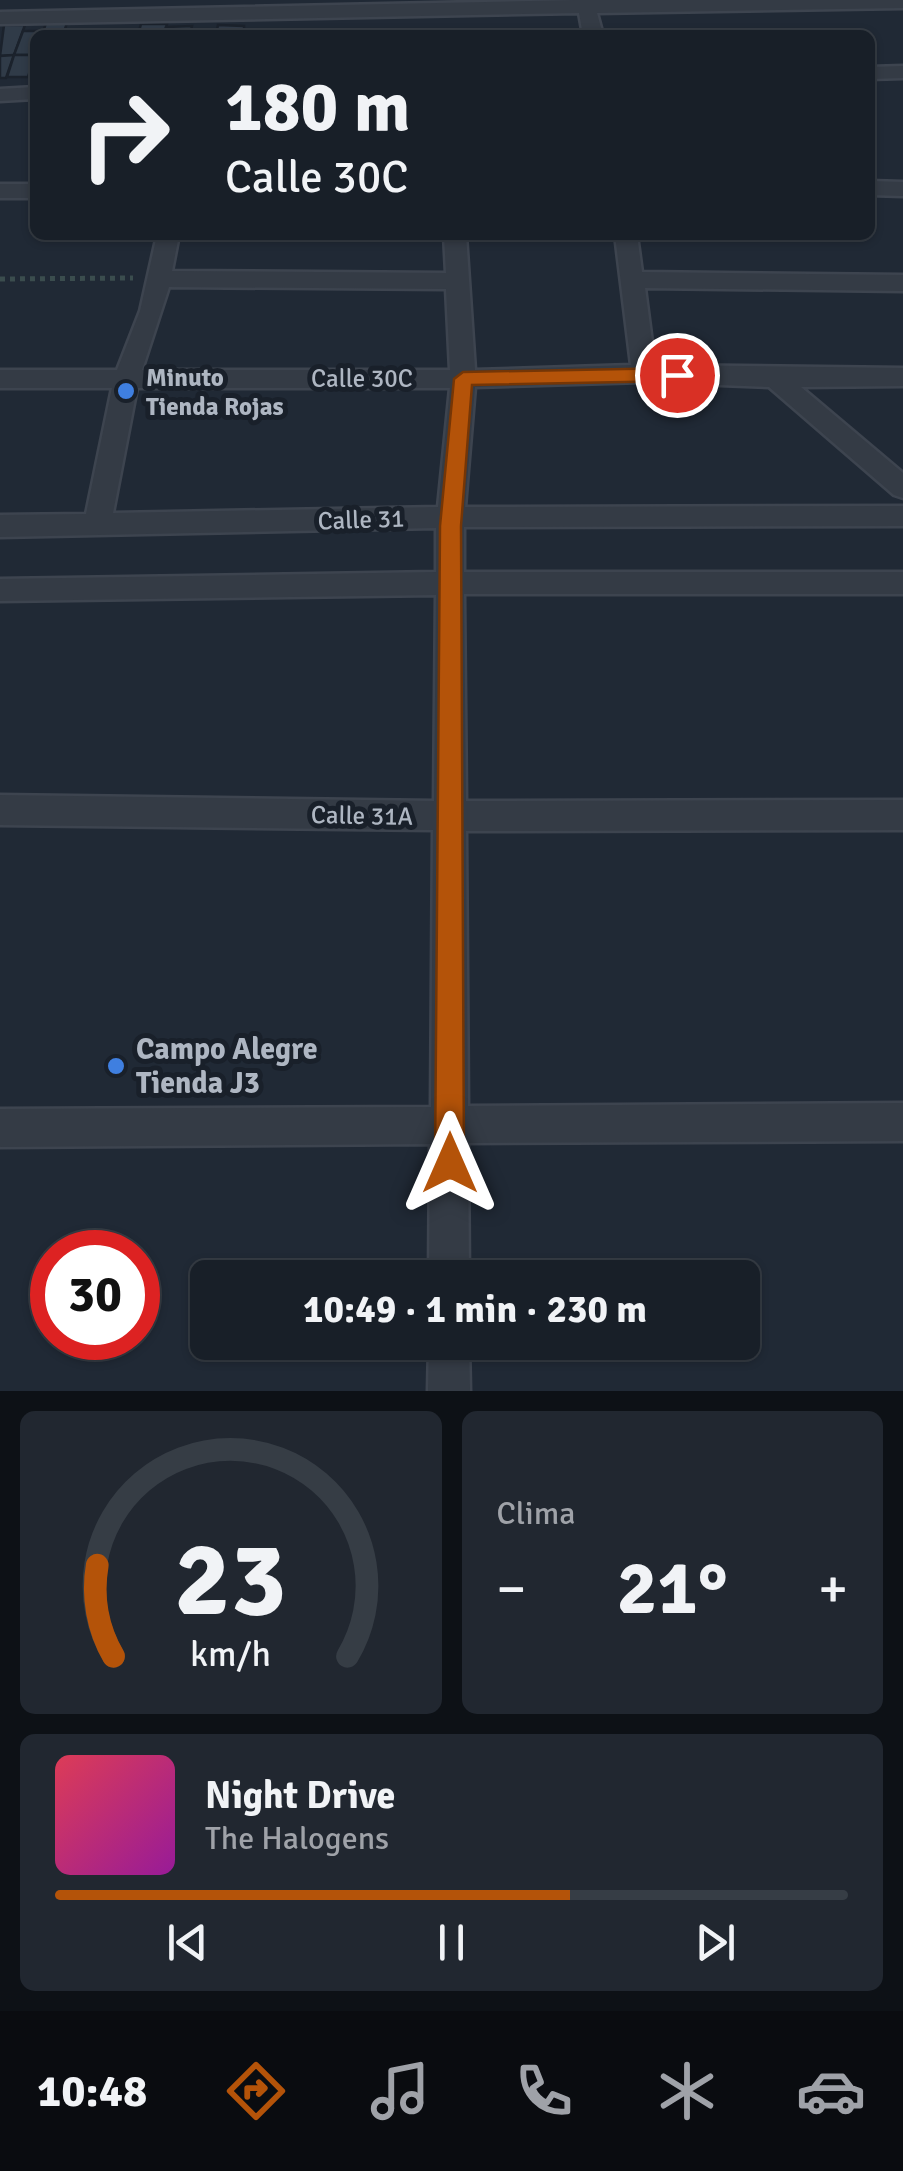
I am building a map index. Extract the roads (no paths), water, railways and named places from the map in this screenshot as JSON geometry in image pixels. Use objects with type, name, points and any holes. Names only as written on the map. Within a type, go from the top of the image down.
[{"type":"street","points":[[0,18],[264,7],[903,2]]},
{"type":"street","points":[[586,3],[592,30]]},
{"type":"street","points":[[875,73],[903,72]]},
{"type":"street","points":[[0,94],[30,93]]},
{"type":"street","points":[[875,188],[903,189]]},
{"type":"street","points":[[0,191],[30,191]]},
{"type":"street","points":[[96,527],[126,378],[160,279],[167,240]]},
{"type":"street","points":[[449,1260],[452,517],[463,379],[455,240]]},
{"type":"street","points":[[626,240],[644,373]]},
{"type":"street","points":[[160,279],[458,281]]},
{"type":"street","points":[[630,280],[903,283]]},
{"type":"street","name":"Calle 30C","points":[[0,379],[463,379],[644,373],[903,377]]},
{"type":"street","points":[[776,378],[903,488]]},
{"type":"street","name":"Calle 31","points":[[0,526],[452,517],[903,516]]},
{"type":"street","points":[[0,590],[451,583],[903,584]]},
{"type":"street","name":"Calle 31A","points":[[0,810],[451,816],[903,815]]},
{"type":"street","points":[[0,1128],[903,1122]]},
{"type":"street","points":[[449,1360],[449,1391]]},
{"type":"place","name":"Minuto Tienda Rojas","points":[[126,391]]},
{"type":"place","name":"Campo Alegre Tienda J3","points":[[116,1066]]}]
